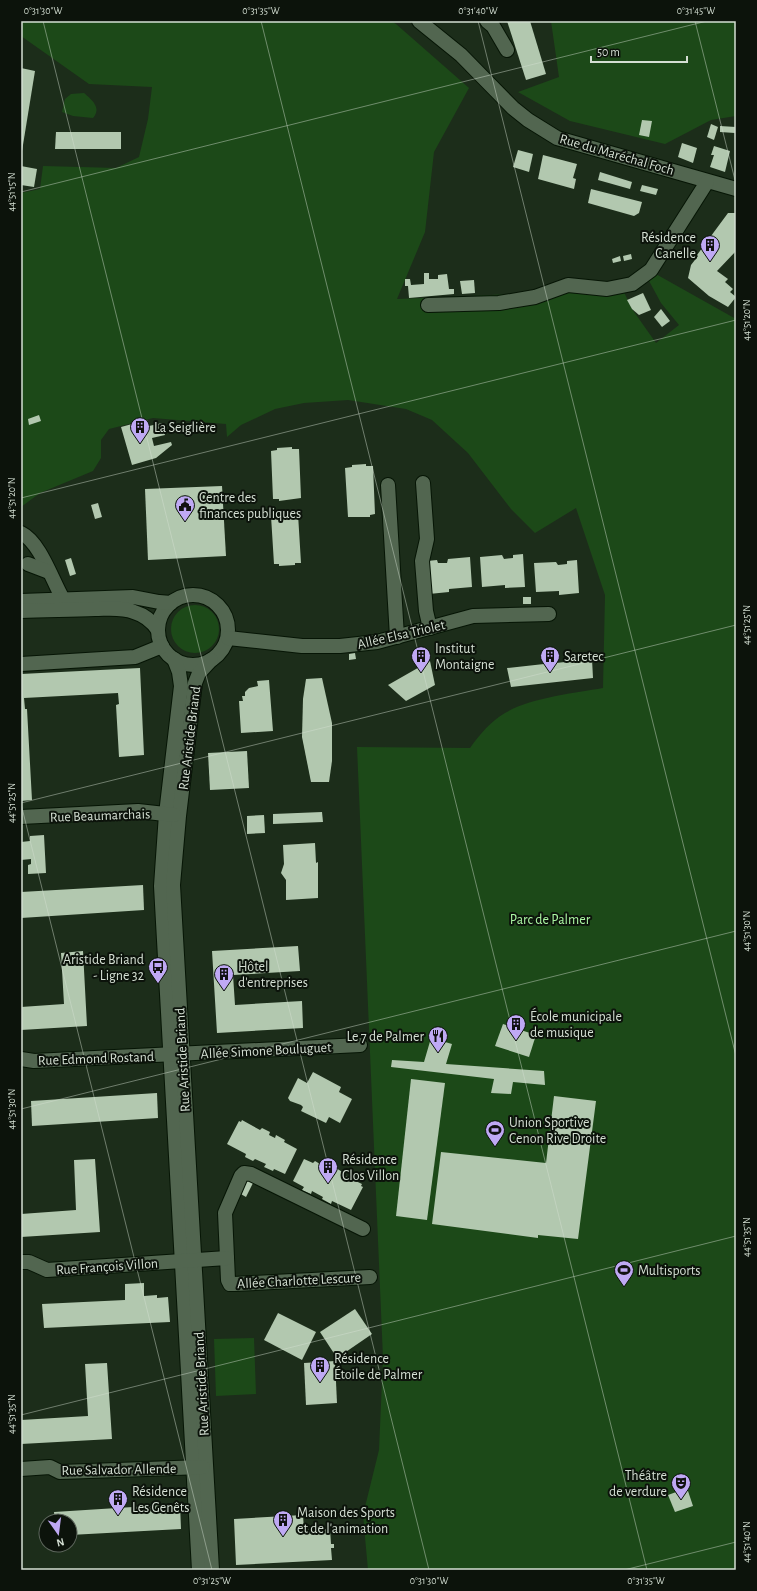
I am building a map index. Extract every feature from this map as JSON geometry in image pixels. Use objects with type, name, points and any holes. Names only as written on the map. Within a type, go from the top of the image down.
[{"type":"street","name":"Rue du Maréchal Foch","points":[[419,21],[461,55],[513,108],[528,120],[557,138],[707,182],[736,189]]},
{"type":"street","points":[[487,21],[493,26],[507,50]]},
{"type":"street","points":[[428,305],[499,303],[536,297],[568,285],[607,289],[632,284],[651,270],[707,182]]},
{"type":"street","points":[[423,482],[426,539],[422,562],[426,611],[430,628]]},
{"type":"street","points":[[388,485],[397,637]]},
{"type":"street","points":[[21,533],[26,536],[40,555],[64,604]]},
{"type":"street","points":[[28,564],[49,572]]},
{"type":"street","points":[[21,601],[64,604],[134,611],[152,622],[158,630],[162,646],[174,659],[182,664],[192,665],[211,660],[219,655],[228,638],[226,616],[220,607],[212,600],[202,596],[191,595],[181,597],[171,602],[159,602],[133,596],[64,604],[21,611]]},
{"type":"street","points":[[158,630],[162,615],[171,602]]},
{"type":"street","name":"Allée Elsa Triolet","points":[[228,638],[302,646],[340,646],[377,642],[473,616],[549,614]]},
{"type":"street","points":[[21,664],[134,657],[162,646]]},
{"type":"street","name":"Rue Aristide Briand","points":[[172,815],[181,686],[179,672],[174,659]]},
{"type":"street","name":"Rue Aristide Briand","points":[[211,660],[199,673],[195,683],[161,886],[177,1055],[200,1467],[212,1570]]},
{"type":"street","name":"Rue Beaumarchais","points":[[21,818],[138,811],[172,815]]},
{"type":"street","name":"Allée Simone Bouluguet","points":[[177,1055],[360,1044]]},
{"type":"street","name":"Rue Edmond Rostand","points":[[21,1059],[34,1061],[177,1055]]},
{"type":"street","name":"Allée Charlotte Lescure","points":[[363,1229],[251,1174],[244,1173],[241,1176],[225,1213],[228,1280],[230,1284],[234,1284],[370,1277]]},
{"type":"street","name":"Allée Charlotte Lescure","points":[[188,1260],[227,1258]]},
{"type":"street","name":"Rue François Villon","points":[[21,1262],[29,1262],[47,1270],[188,1260]]},
{"type":"street","name":"Rue Aristide Briand","points":[[199,1570],[200,1467]]},
{"type":"street","name":"Rue Salvador Allende","points":[[21,1469],[50,1468],[60,1472],[200,1467]]},
{"type":"green space","name":"Parc de Palmer","points":[[21,21],[391,21],[469,88],[434,152],[425,232],[397,299],[623,290],[632,309],[656,343],[679,325],[661,303],[648,279],[654,273],[736,319],[736,1570],[368,1570],[363,1515],[379,1450],[383,1358],[357,747],[470,748],[490,724],[505,713],[526,703],[603,688],[605,595],[576,508],[535,533],[511,509],[468,453],[432,420],[406,409],[348,400],[304,403],[275,409],[241,425],[227,437],[226,424],[153,418],[109,429],[101,440],[101,458],[93,471],[40,493],[21,507],[21,193],[40,189],[43,166],[116,168],[139,157],[148,119],[152,87],[89,84],[21,36]]},
{"type":"green space","points":[[551,21],[736,21],[736,116],[711,120],[665,144],[570,121],[518,92],[559,77]]},
{"type":"green space","points":[[84,93],[95,104],[97,111],[93,118],[73,116],[62,112],[65,99],[71,94]]},
{"type":"green space","points":[[190,605],[200,605],[209,609],[215,615],[218,620],[218,638],[209,649],[200,653],[190,653],[181,649],[175,643],[171,634],[171,624],[175,615],[181,609]]},
{"type":"green space","points":[[254,1338],[256,1394],[216,1396],[214,1339]]},
{"type":"building","points":[[507,21],[530,21],[546,74],[526,80]]},
{"type":"building","points":[[21,68],[35,71],[22,151],[21,151]]},
{"type":"building","points":[[642,120],[652,121],[649,137],[639,135]]},
{"type":"building","points":[[711,124],[718,127],[714,140],[707,137]]},
{"type":"building","points":[[720,126],[736,127],[735,133],[720,132]]},
{"type":"building","points":[[56,132],[121,132],[121,149],[55,149]]},
{"type":"building","points":[[682,143],[697,148],[693,163],[678,157]]},
{"type":"building","points":[[714,146],[730,151],[725,172],[710,167],[714,155],[711,155]]},
{"type":"building","points":[[518,150],[533,154],[529,172],[513,167]]},
{"type":"building","points":[[543,155],[577,164],[573,178],[576,179],[574,189],[538,179]]},
{"type":"building","points":[[21,166],[37,169],[34,187],[21,185]]},
{"type":"building","points":[[600,172],[632,182],[630,189],[598,180]]},
{"type":"building","points":[[642,185],[658,189],[656,195],[640,191]]},
{"type":"building","points":[[591,189],[642,202],[639,213],[634,216],[588,203]]},
{"type":"building","name":"Résidence Canelle","points":[[728,213],[736,213],[736,251],[717,271],[728,279],[725,282],[733,289],[730,292],[736,297],[728,307],[709,296],[688,278],[691,265],[698,256],[697,255]]},
{"type":"building","points":[[631,254],[632,259],[624,261],[623,256]]},
{"type":"building","points":[[620,256],[621,261],[613,263],[612,259]]},
{"type":"building","points":[[424,273],[429,273],[429,279],[438,279],[438,275],[447,274],[449,289],[454,289],[454,294],[409,298],[408,286],[405,286],[405,279],[410,279],[411,285],[424,284]]},
{"type":"building","points":[[474,280],[475,293],[462,294],[460,281]]},
{"type":"building","points":[[643,293],[651,310],[639,315],[632,309],[627,300]]},
{"type":"building","points":[[661,309],[670,321],[662,327],[654,317]]},
{"type":"building","points":[[39,415],[41,421],[29,425],[28,419]]},
{"type":"building","name":"La Seiglière","points":[[147,420],[149,426],[162,423],[165,435],[152,438],[154,446],[171,442],[172,445],[156,458],[132,465],[121,427]]},
{"type":"building","points":[[292,447],[292,449],[299,449],[301,498],[279,501],[279,499],[273,499],[271,451],[277,450],[277,448]]},
{"type":"building","points":[[366,464],[366,466],[373,466],[375,514],[370,515],[370,517],[348,517],[345,468],[352,467],[352,465]]},
{"type":"building","name":"Centre des finances publiques","points":[[222,486],[226,556],[148,560],[145,489]]},
{"type":"building","points":[[98,503],[102,517],[95,519],[91,505]]},
{"type":"building","points":[[292,512],[292,514],[298,514],[301,563],[279,566],[279,564],[274,564],[271,516],[277,515],[277,513]]},
{"type":"building","points":[[523,554],[525,587],[505,588],[505,585],[482,587],[480,557],[502,555],[504,559],[513,558],[513,555]]},
{"type":"building","points":[[470,557],[472,587],[449,589],[449,592],[429,594],[427,561],[437,560],[438,563],[447,563],[448,559]]},
{"type":"building","points":[[71,558],[76,574],[70,576],[65,560]]},
{"type":"building","points":[[577,560],[579,593],[559,595],[559,591],[536,592],[534,563],[556,562],[558,565],[567,564],[567,561]]},
{"type":"building","points":[[523,597],[531,597],[531,604],[523,604]]},
{"type":"building","points":[[355,653],[356,659],[349,660],[349,654]]},
{"type":"building","name":"Saretec","points":[[592,659],[593,678],[511,687],[507,668],[544,664],[545,662],[554,661],[556,663]]},
{"type":"building","name":"Institut Montaigne","points":[[430,661],[435,685],[406,701],[388,685]]},
{"type":"building","points":[[140,668],[144,755],[119,757],[116,705],[119,704],[118,693],[24,698],[25,709],[27,709],[32,800],[21,801],[21,674]]},
{"type":"building","points":[[322,678],[332,723],[332,761],[329,782],[311,782],[302,737],[303,699],[306,679]]},
{"type":"building","points":[[269,680],[273,731],[241,733],[239,701],[243,701],[242,696],[245,696],[245,692],[249,688],[258,686],[257,681]]},
{"type":"building","points":[[247,751],[249,788],[210,790],[208,753]]},
{"type":"building","points":[[322,812],[323,822],[273,824],[273,814]]},
{"type":"building","points":[[264,815],[265,833],[247,834],[247,816]]},
{"type":"building","points":[[44,835],[46,873],[28,874],[28,865],[31,864],[31,859],[21,860],[21,842],[30,841],[30,836]]},
{"type":"building","points":[[315,843],[316,863],[318,862],[318,898],[286,900],[286,880],[281,873],[284,864],[283,845]]},
{"type":"building","points":[[143,885],[144,910],[21,918],[21,892]]},
{"type":"building","name":"Hôtel d'entreprises","points":[[298,946],[300,971],[233,975],[235,1005],[302,1001],[303,1028],[217,1033],[212,951]]},
{"type":"building","points":[[83,951],[87,1026],[21,1030],[21,1007],[64,1004],[61,953]]},
{"type":"building","name":"École municipale de musique","points":[[503,1024],[536,1035],[529,1057],[495,1046]]},
{"type":"building","points":[[431,1038],[452,1044],[446,1064],[544,1071],[545,1085],[513,1082],[511,1094],[491,1093],[494,1079],[391,1067],[392,1060],[424,1062]]},
{"type":"building","name":"Résidence Clos Villon","points":[[313,1072],[341,1087],[339,1092],[352,1099],[340,1123],[329,1117],[326,1123],[301,1111],[303,1107],[301,1105],[290,1101],[288,1098],[298,1078],[307,1083]]},
{"type":"building","points":[[411,1079],[445,1083],[427,1220],[396,1216]]},
{"type":"building","points":[[157,1093],[158,1118],[32,1126],[31,1101]]},
{"type":"building","points":[[554,1096],[596,1101],[578,1239],[538,1235],[538,1238],[432,1224],[441,1152],[546,1163]]},
{"type":"building","points":[[242,1120],[260,1130],[262,1128],[270,1132],[269,1135],[275,1138],[276,1135],[285,1140],[284,1142],[297,1149],[285,1174],[274,1169],[273,1171],[264,1167],[266,1164],[255,1159],[253,1161],[245,1157],[246,1154],[227,1144],[239,1121],[241,1122]]},
{"type":"building","points":[[95,1159],[100,1232],[21,1237],[21,1214],[76,1210],[74,1160]]},
{"type":"building","name":"Résidence Clos Villon","points":[[304,1159],[313,1163],[315,1161],[320,1164],[321,1161],[330,1165],[328,1168],[334,1171],[336,1168],[344,1173],[343,1175],[362,1184],[361,1186],[363,1187],[351,1210],[332,1201],[331,1204],[322,1199],[323,1197],[312,1191],[311,1194],[302,1190],[304,1187],[293,1181]]},
{"type":"building","points":[[247,1177],[254,1181],[246,1197],[239,1193]]},
{"type":"building","points":[[144,1283],[144,1296],[157,1295],[157,1298],[168,1297],[170,1322],[44,1328],[42,1304],[125,1300],[125,1284]]},
{"type":"building","name":"Résidence Étoile de Palmer","points":[[355,1309],[372,1334],[337,1358],[320,1332]]},
{"type":"building","name":"Résidence Étoile de Palmer","points":[[278,1313],[316,1332],[302,1360],[264,1340]]},
{"type":"building","name":"Résidence Étoile de Palmer","points":[[335,1361],[337,1403],[306,1405],[304,1363]]},
{"type":"building","points":[[107,1363],[112,1439],[21,1444],[21,1420],[88,1416],[85,1364]]},
{"type":"building","name":"Théâtre de verdure","points":[[687,1488],[693,1506],[675,1512],[668,1495]]},
{"type":"building","name":"Résidence Les Genêts","points":[[180,1504],[181,1529],[78,1535],[78,1513],[54,1512]]},
{"type":"building","name":"Maison des Sports et de l'animation","points":[[303,1515],[304,1530],[330,1529],[331,1544],[334,1544],[334,1548],[331,1548],[332,1560],[236,1565],[234,1519]]},
{"type":"place","name":"Résidence Canelle","points":[[710,262]]},
{"type":"place","name":"La Seiglière","points":[[140,444]]},
{"type":"place","name":"Centre des finances publiques","points":[[185,522]]},
{"type":"place","name":"Institut Montaigne","points":[[421,673]]},
{"type":"place","name":"Saretec","points":[[550,673]]},
{"type":"place","name":"Aristide Briand - Ligne 32","points":[[158,984]]},
{"type":"place","name":"Hôtel d'entreprises","points":[[224,991]]},
{"type":"place","name":"École municipale de musique","points":[[516,1041]]},
{"type":"place","name":"Le 7 de Palmer","points":[[438,1053]]},
{"type":"place","name":"Union Sportive Cenon Rive Droite","points":[[495,1147]]},
{"type":"place","name":"Résidence Clos Villon","points":[[328,1184]]},
{"type":"place","name":"Multisports","points":[[624,1287]]},
{"type":"place","name":"Résidence Étoile de Palmer","points":[[320,1383]]},
{"type":"place","name":"Théâtre de verdure","points":[[681,1500]]},
{"type":"place","name":"Résidence Les Genêts","points":[[118,1516]]},
{"type":"place","name":"Maison des Sports et de l'animation","points":[[283,1537]]}]
